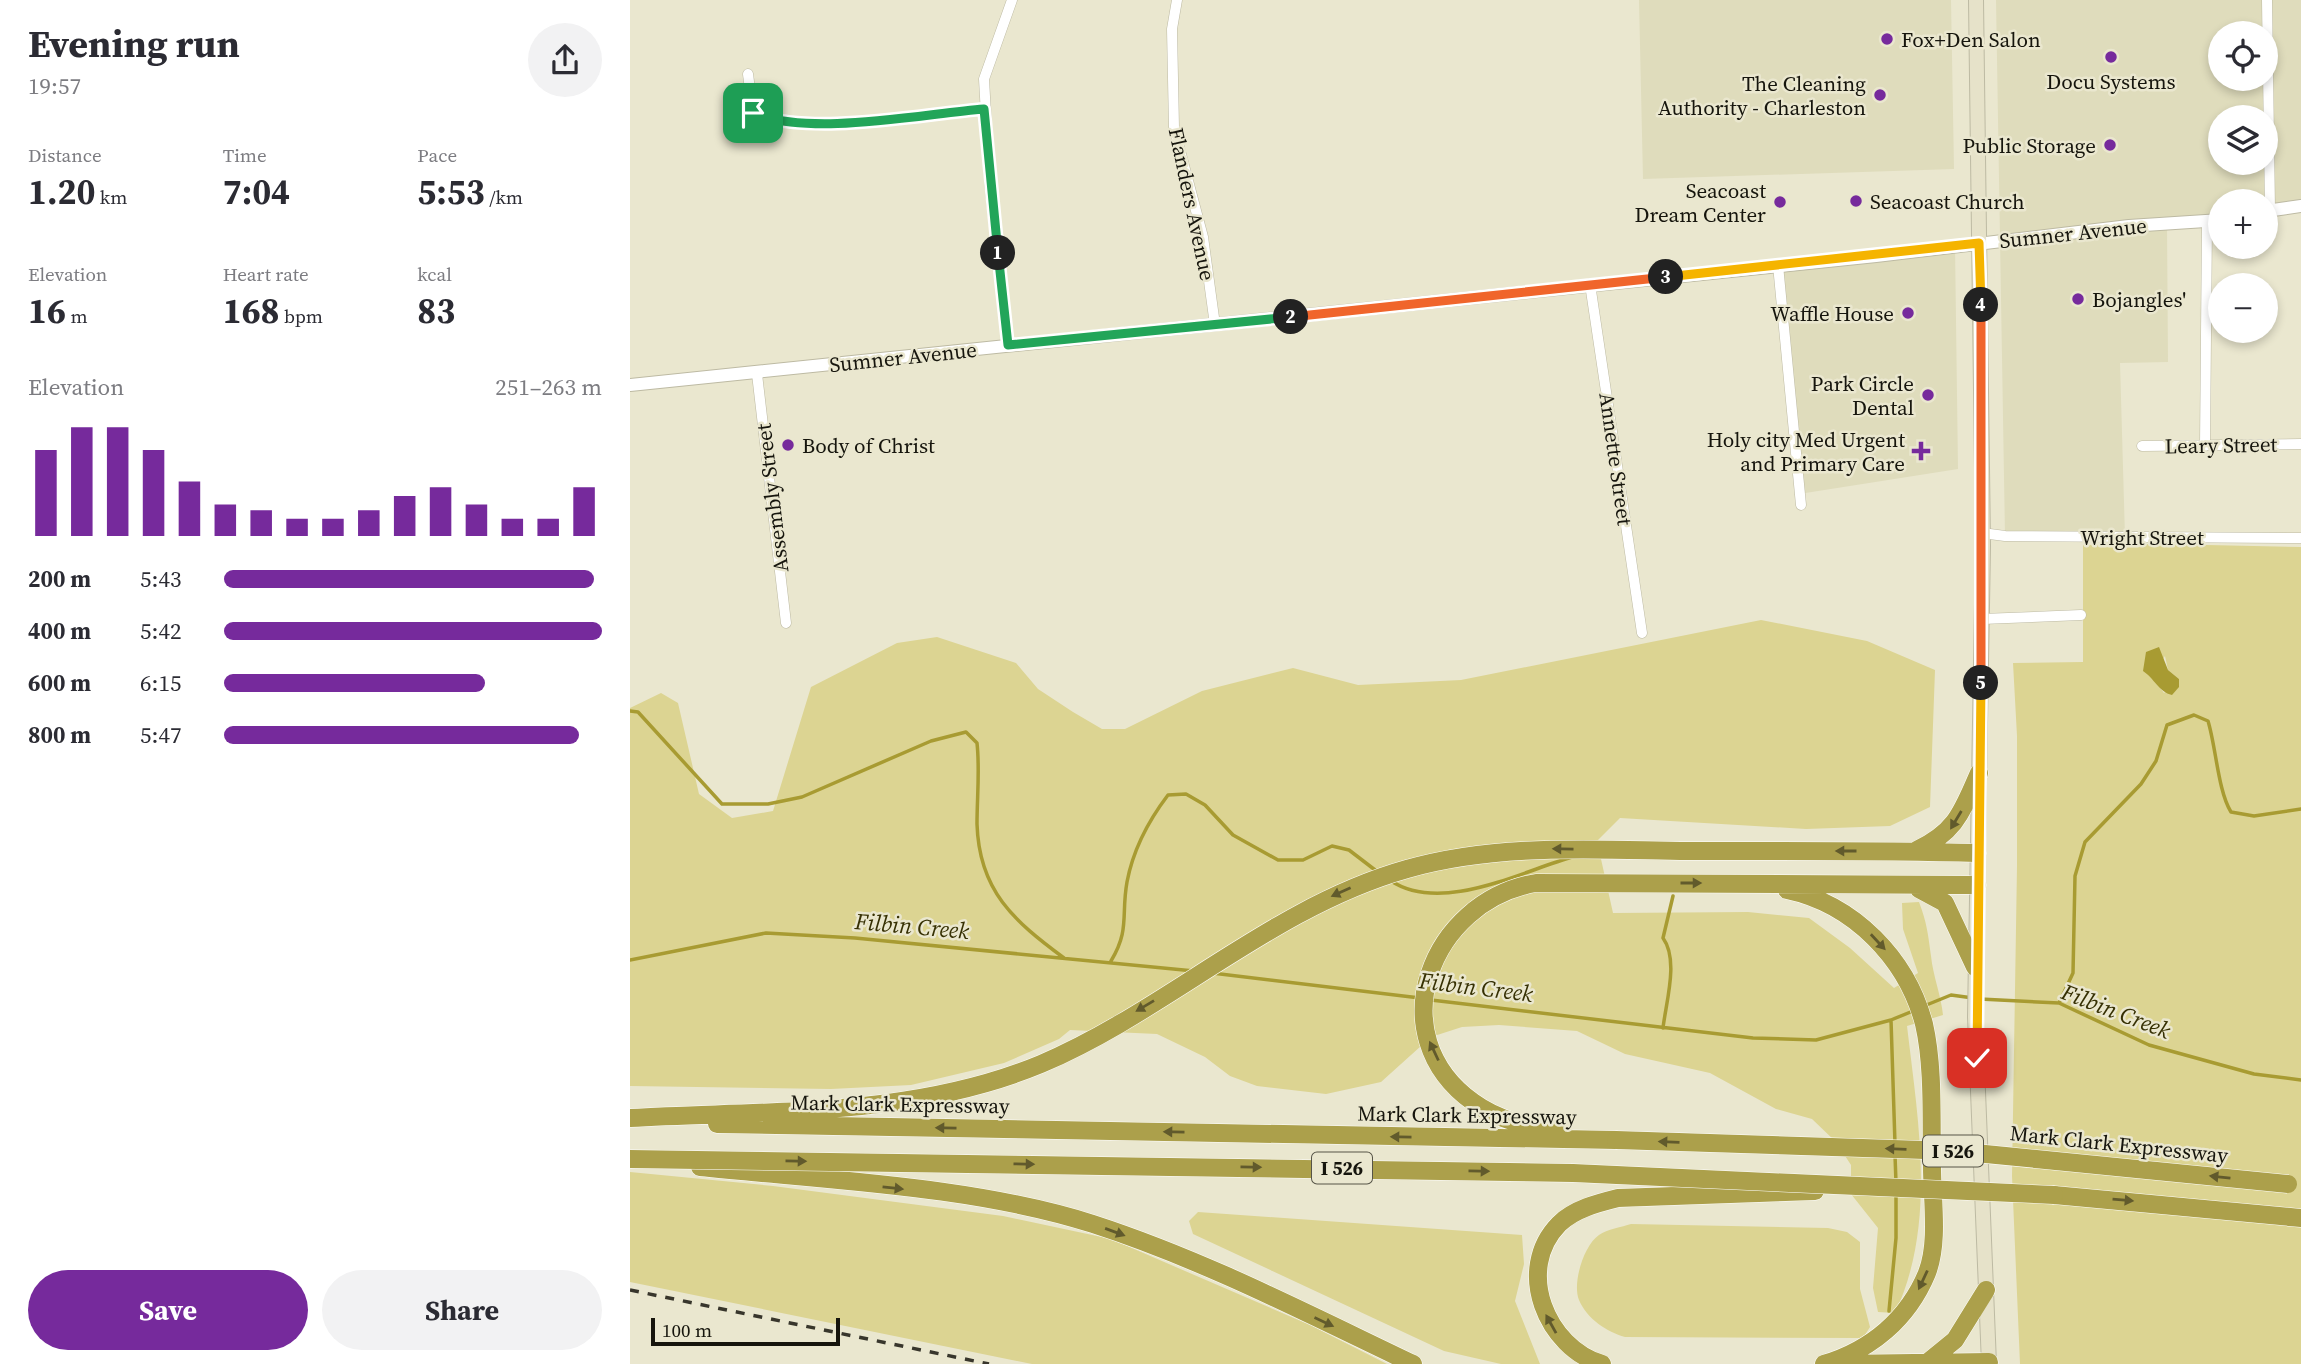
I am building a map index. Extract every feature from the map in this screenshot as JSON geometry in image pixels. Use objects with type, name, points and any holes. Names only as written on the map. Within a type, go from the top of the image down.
[{"type":"highway","points":[[1914,851],[1945,835],[1955,826],[1979,773]]},
{"type":"highway","points":[[630,1120],[862,1107],[910,1101],[967,1089],[1018,1073],[1071,1049],[1314,905],[1373,879],[1436,861],[1551,849],[1977,853]]},
{"type":"highway","points":[[1616,1140],[1525,1125],[1496,1116],[1470,1101],[1456,1088],[1434,1054],[1427,1036],[1424,1000],[1433,967],[1448,935],[1459,921],[1494,895],[1514,887],[1536,883],[1977,886]]},
{"type":"highway","points":[[1753,883],[1805,896],[1854,920],[1883,946],[1897,966],[1911,992],[1924,1027],[1931,1108],[1933,1213],[1928,1270],[1917,1293],[1889,1328],[1849,1356],[1824,1364]]},
{"type":"highway","points":[[1898,887],[1917,889],[1945,903],[1975,967]]},
{"type":"highway","name":"Mark Clark Expressway","points":[[630,1120],[1616,1140],[1955,1151],[2297,1186]]},
{"type":"highway","points":[[630,1159],[932,1192],[1063,1216],[1163,1249],[1413,1364]]},
{"type":"highway","name":"I 526","points":[[630,1159],[1383,1169],[1924,1187],[2205,1207],[2301,1218]]},
{"type":"highway","points":[[1602,1364],[1576,1353],[1565,1344],[1548,1321],[1541,1296],[1542,1251],[1560,1223],[1573,1214],[1618,1198],[1924,1187]]},
{"type":"highway","points":[[1928,1362],[1955,1340],[1986,1290]]},
{"type":"highway","points":[[1815,1364],[1989,1363]]},
{"type":"main road","points":[[1976,0],[1982,619],[1975,1017],[1989,1363]]},
{"type":"street","points":[[1008,345],[984,109],[984,79],[1012,0]]},
{"type":"street","name":"Flanders Avenue","points":[[1177,0],[1172,29],[1174,128],[1203,237],[1215,325]]},
{"type":"street","points":[[2267,0],[2268,189]]},
{"type":"street","points":[[748,74],[753,113],[767,119],[835,124],[984,109]]},
{"type":"street","points":[[2278,209],[2301,206]]},
{"type":"street","points":[[2205,446],[2207,223]]},
{"type":"street","name":"Sumner Avenue","points":[[630,385],[757,374],[2136,225],[2207,223]]},
{"type":"street","points":[[1778,265],[1801,505]]},
{"type":"street","name":"Annette Street","points":[[1590,284],[1642,633]]},
{"type":"street","name":"Assembly Street","points":[[757,374],[786,623]]},
{"type":"street","name":"Leary Street","points":[[2142,446],[2301,444]]},
{"type":"street","name":"Wright Street","points":[[1982,533],[2005,536],[2301,538]]},
{"type":"street","points":[[1982,619],[2081,615]]},
{"type":"shaded area","points":[[1639,0],[1951,0],[1954,169],[1643,179]]},
{"type":"shaded area","points":[[1996,0],[2301,0],[2301,206],[2278,209],[2278,189],[2208,189],[2208,221],[2167,224],[2168,362],[2120,363],[2125,537],[2005,536]]},
{"type":"shaded area","points":[[1955,246],[1958,469],[1799,494],[1778,265]]},
{"type":"shaded area","points":[[2083,545],[2301,547],[2301,1364],[2020,1364],[2012,1176],[2017,866],[2017,736],[2013,663],[2083,662]],"holes":[[[2165,656],[2168,670],[2179,679],[2164,693],[2152,677]]]},
{"type":"shaded area","points":[[1761,620],[1867,641],[1935,670],[1930,807],[1890,826],[1806,829],[1620,818],[1597,841],[1613,913],[1748,912],[1809,918],[1850,948],[1894,988],[1918,973],[1903,929],[1902,903],[1919,902],[1927,929],[1943,1015],[1907,1026],[1919,1135],[1920,1208],[1908,1279],[1895,1313],[1878,1312],[1873,1288],[1878,1228],[1851,1194],[1851,1165],[1836,1142],[1812,1119],[1776,1109],[1710,1073],[1625,1054],[1577,1031],[1499,1025],[1462,1027],[1431,1037],[1381,1082],[1326,1094],[1257,1086],[1230,1076],[1205,1057],[1157,1034],[1070,1030],[1059,1039],[1004,1063],[911,1085],[831,1089],[630,1086],[630,708],[661,693],[678,703],[699,794],[732,818],[773,811],[811,687],[897,643],[937,637],[1016,663],[1038,689],[1073,712],[1102,729],[1125,729],[1202,691],[1293,668],[1358,685],[1461,680]]},
{"type":"shaded area","points":[[2159,647],[2168,670],[2179,679],[2179,687],[2172,695],[2143,671],[2146,652]]},
{"type":"shaded area","points":[[630,1172],[773,1186],[1003,1216],[1111,1239],[1310,1325],[1387,1364],[1032,1364],[630,1282]]},
{"type":"shaded area","points":[[1198,1212],[1522,1235],[1524,1264],[1515,1301],[1540,1364],[1501,1364],[1444,1351],[1193,1234],[1189,1221]]},
{"type":"shaded area","points":[[1631,1224],[1828,1228],[1847,1232],[1860,1242],[1860,1289],[1870,1327],[1863,1338],[1618,1335],[1598,1324],[1583,1307],[1577,1293],[1578,1275],[1584,1255],[1599,1235]]},
{"type":"waterway","points":[[630,711],[638,712],[722,804],[768,804],[802,797],[931,741],[966,732],[977,743],[977,824],[984,868],[1002,902],[1015,917],[1064,958]]},
{"type":"waterway","points":[[2059,1003],[2073,973],[2075,876],[2085,842],[2141,784],[2156,761],[2167,725],[2194,715],[2208,721],[2223,793],[2231,812],[2254,816],[2301,809]]},
{"type":"waterway","points":[[1111,961],[1123,931],[1125,894],[1133,858],[1148,825],[1168,795],[1186,794],[1205,805],[1233,835],[1278,860],[1303,860],[1332,846],[1349,850],[1379,873]]},
{"type":"waterway","points":[[1391,881],[1411,890],[1457,892],[1505,880],[1572,857]]},
{"type":"waterway","points":[[1663,1028],[1671,969],[1668,947],[1663,938],[1673,896]]},
{"type":"waterway","name":"Filbin Creek","points":[[630,960],[766,933],[855,938],[1194,971]]},
{"type":"waterway","name":"Filbin Creek","points":[[1212,973],[1420,998]]},
{"type":"waterway","name":"Filbin Creek","points":[[1924,1006],[1951,995],[1973,998]]},
{"type":"waterway","name":"Filbin Creek","points":[[1980,999],[2059,1003],[2149,1045],[2254,1074],[2301,1080]]},
{"type":"waterway","name":"Filbin Creek","points":[[1431,1000],[1753,1038],[1816,1040],[1891,1020],[1913,1011]]},
{"type":"waterway","points":[[1891,1020],[1895,1144]]},
{"type":"waterway","points":[[1895,1155],[1896,1183]]},
{"type":"waterway","points":[[1889,1311],[1896,1238],[1896,1194]]},
{"type":"railway","points":[[630,1290],[989,1364]]},
{"type":"place","name":"Fox+Den Salon","points":[[1887,39]]},
{"type":"place","name":"Docu Systems","points":[[2111,57]]},
{"type":"place","name":"The Cleaning Authority - Charleston","points":[[1880,95]]},
{"type":"place","name":"Public Storage","points":[[2110,145]]},
{"type":"place","name":"Seacoast Church","points":[[1856,201]]},
{"type":"place","name":"Seacoast Dream Center","points":[[1780,202]]},
{"type":"place","name":"Bojangles'","points":[[2078,299]]},
{"type":"place","name":"Waffle House","points":[[1908,313]]},
{"type":"place","name":"Park Circle Dental","points":[[1928,395]]},
{"type":"place","name":"Body of Christ","points":[[788,445]]},
{"type":"place","name":"Holy city Med Urgent and Primary Care","points":[[1921,451]]},
{"type":"route","points":[[753,113],[767,119],[835,124],[984,109],[1008,345],[1087,339],[1172,327],[1215,325],[1979,243],[1983,547],[1975,967],[1977,1058]]}]
